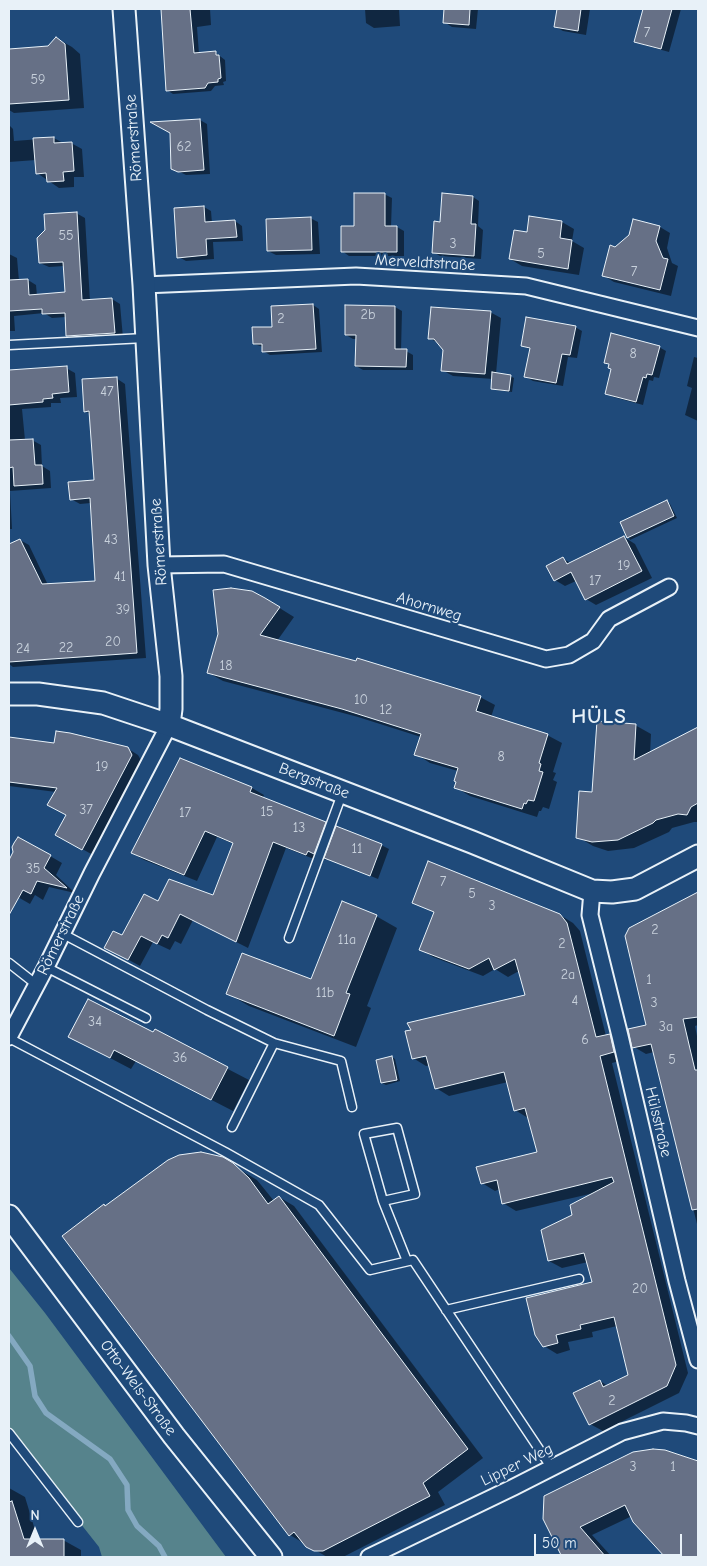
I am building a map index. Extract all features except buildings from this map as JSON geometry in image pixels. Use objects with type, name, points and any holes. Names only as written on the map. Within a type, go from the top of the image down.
[{"type":"main road","name":"Römerstraße","points":[[124,9],[144,285],[159,565],[171,676],[169,725]]},
{"type":"main road","name":"Bergstraße","points":[[9,694],[38,694],[103,703],[169,725],[602,891]]},
{"type":"main road","points":[[602,891],[635,890],[698,856]]},
{"type":"main road","name":"Otto-Wels-Straße","points":[[9,1216],[174,1436],[271,1557]]},
{"type":"street","name":"Merveldtstraße","points":[[144,285],[356,276],[526,286],[698,328]]},
{"type":"street","name":"Ahornweg","points":[[159,565],[224,564],[546,660],[569,655],[593,641],[609,619],[669,587]]},
{"type":"street","name":"Römerstraße","points":[[9,1038],[169,725]]},
{"type":"street","name":"Hülsstraße","points":[[602,891],[590,915],[677,1281],[698,1360]]},
{"type":"street","name":"Lipper Weg","points":[[369,1557],[622,1432],[663,1421],[692,1424]]},
{"type":"lane","points":[[9,345],[147,338]]},
{"type":"lane","points":[[289,938],[343,792]]},
{"type":"lane","points":[[63,934],[274,1043],[341,1060],[352,1107]]},
{"type":"lane","points":[[9,963],[36,985]]},
{"type":"lane","points":[[46,967],[146,1018]]},
{"type":"lane","points":[[9,1038],[225,1152],[319,1205],[370,1270],[413,1260],[551,1467]]},
{"type":"lane","points":[[232,1127],[274,1043]]},
{"type":"lane","points":[[383,1201],[414,1194],[397,1128],[364,1134],[383,1201],[407,1261]]},
{"type":"lane","points":[[446,1310],[579,1279]]},
{"type":"lane","points":[[9,1433],[78,1522]]},
{"type":"green space","points":[[9,1268],[45,1313],[226,1557],[102,1557],[99,1547],[9,1433]]},
{"type":"waterway","points":[[9,1336],[30,1366],[35,1396],[46,1413],[110,1459],[127,1485],[128,1510],[137,1526],[159,1546],[165,1557]]},
{"type":"district","name":"HÜLS","points":[[599,717]]}]
